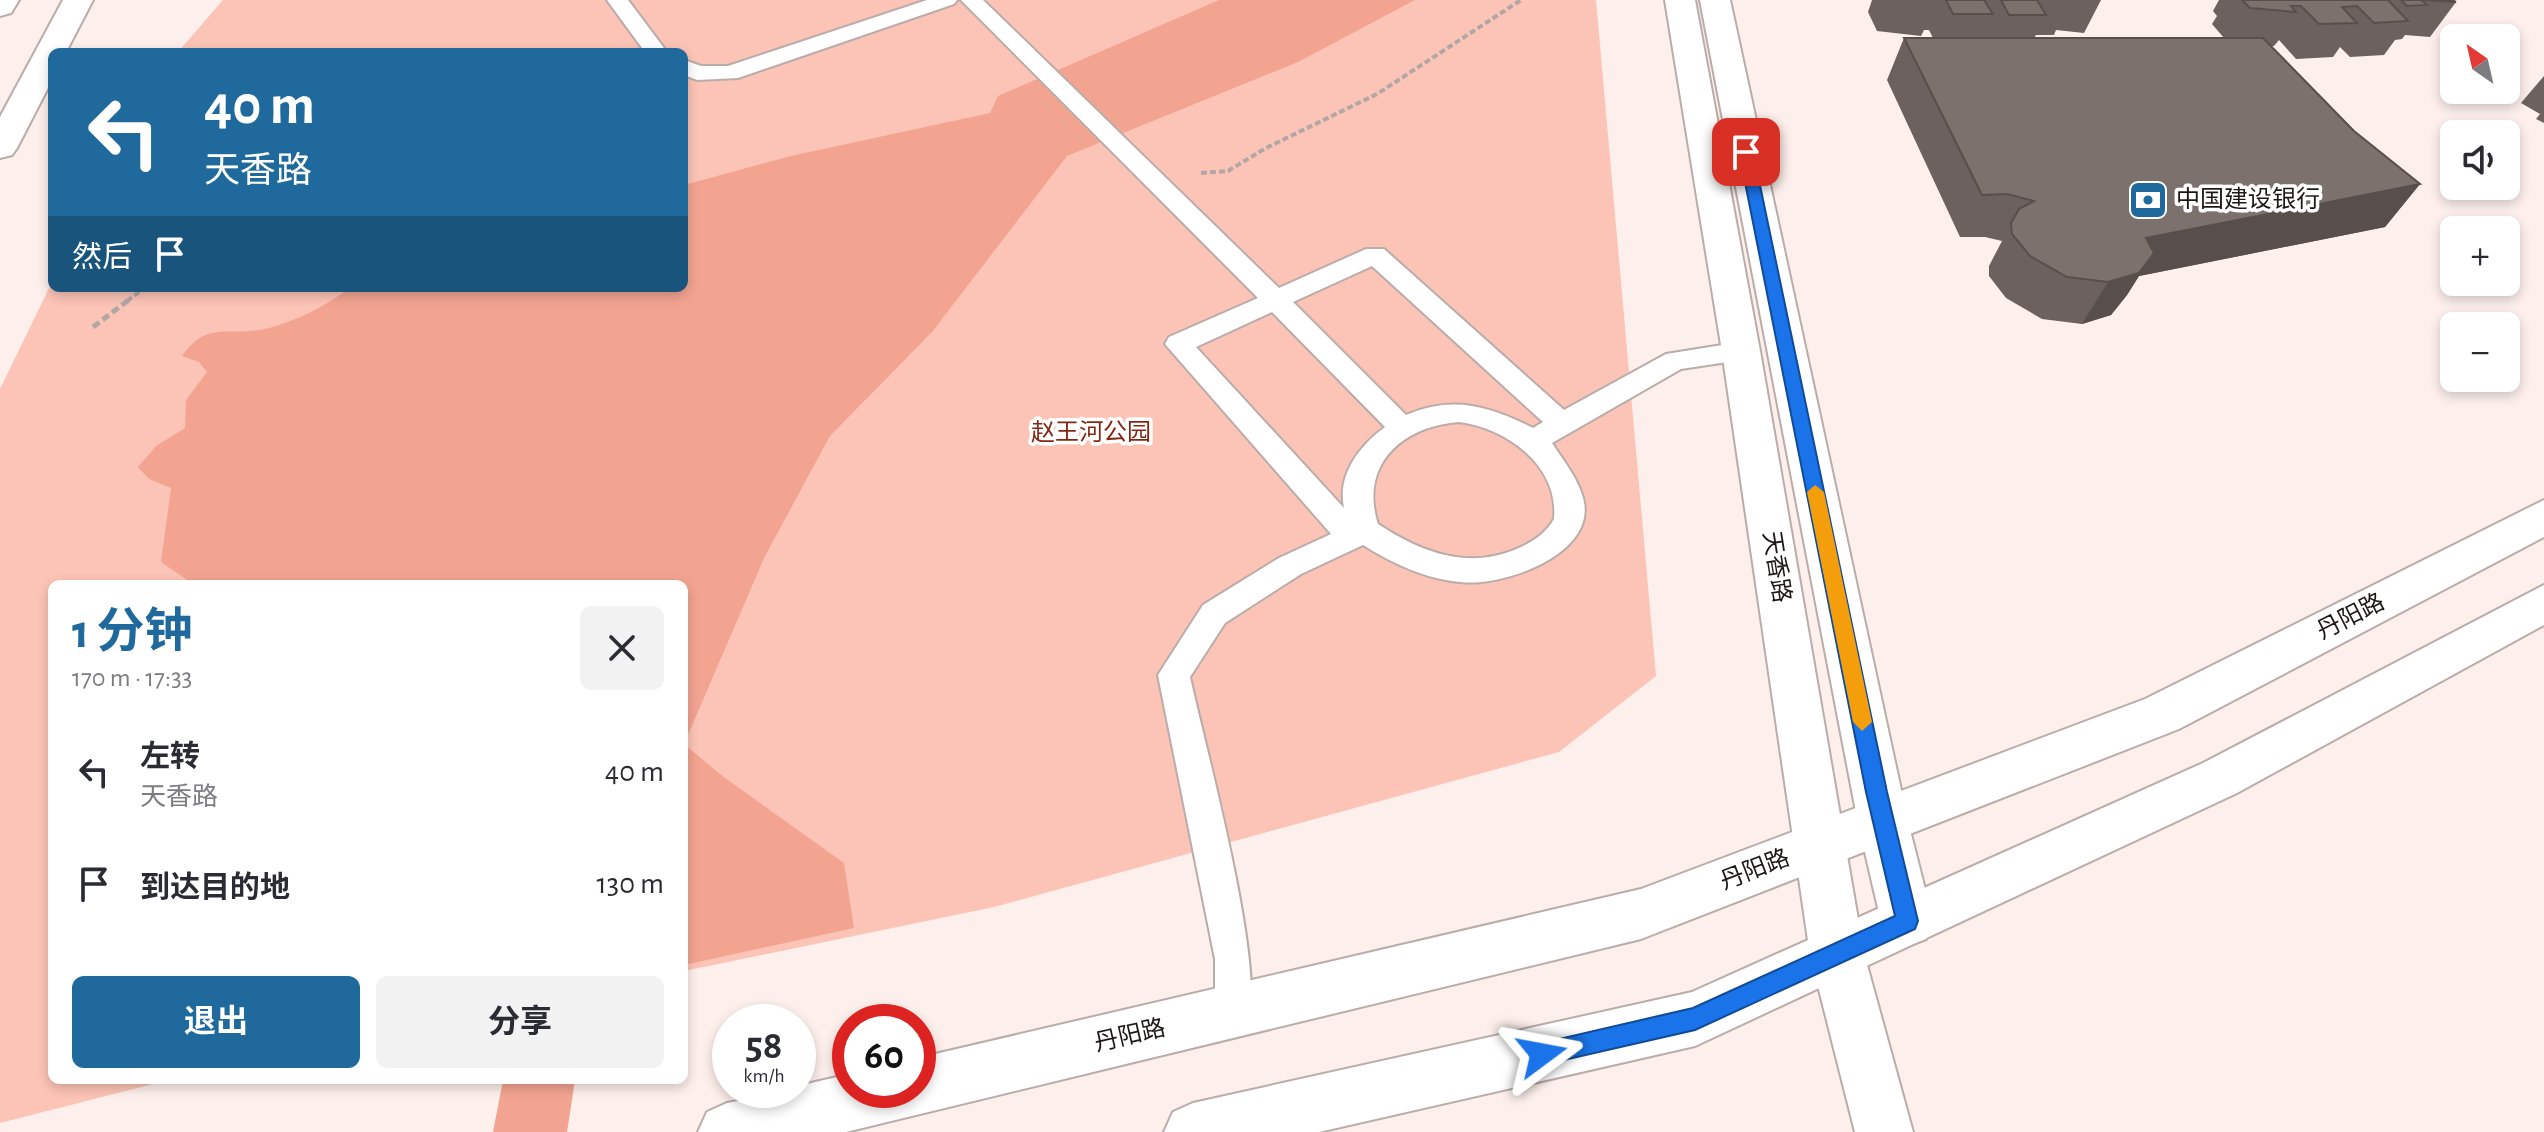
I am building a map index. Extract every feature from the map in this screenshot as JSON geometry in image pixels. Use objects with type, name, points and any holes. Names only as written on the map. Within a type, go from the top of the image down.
[{"type":"main road","points":[[0,7],[4,0]]},
{"type":"main road","points":[[53,48],[78,0]]},
{"type":"main road","name":"天香路","points":[[1680,0],[1741,351],[1837,954],[1884,1132]]},
{"type":"main road","points":[[1715,0],[1883,822],[1907,921]]},
{"type":"main road","points":[[0,148],[48,57]]},
{"type":"main road","name":"丹阳路","points":[[936,1082],[1641,914],[2162,714],[2544,517]]},
{"type":"main road","points":[[1193,1132],[1695,1019],[2220,778],[2544,603]]},
{"type":"main road","points":[[727,1132],[832,1107]]},
{"type":"lane","points":[[617,0],[653,48]]},
{"type":"lane","points":[[688,69],[697,73],[730,73],[947,0]]},
{"type":"lane","points":[[971,0],[1152,176],[1403,429]]},
{"type":"lane","points":[[1358,534],[1355,493],[1365,464],[1403,429],[1424,418],[1456,412],[1485,416],[1534,440],[1553,463],[1570,504],[1565,525],[1550,546],[1499,568],[1471,571],[1429,563],[1405,554],[1358,534],[1178,344],[1375,255],[1562,424]]},
{"type":"lane","points":[[1534,440],[1675,361],[1741,351]]},
{"type":"lane","points":[[1234,1012],[1233,959],[1174,675],[1214,614],[1290,566],[1358,534]]},
{"type":"path","points":[[1152,176],[1228,171],[1266,148],[1377,94],[1521,0]]},
{"type":"path","points":[[93,327],[140,292]]},
{"type":"green space","name":"赵王河公园","points":[[223,0],[1596,0],[1656,676],[1559,752],[994,907],[688,970],[688,580],[48,580],[48,1084],[153,1084],[0,1123],[0,389],[48,290],[688,292],[688,48],[181,48]]},
{"type":"shaded area","points":[[1219,0],[1415,0],[1298,62],[1067,156],[932,332],[830,436],[765,556],[688,735],[688,580],[187,580],[161,562],[171,488],[149,479],[138,467],[156,446],[185,428],[186,400],[207,372],[199,362],[182,356],[199,338],[208,334],[259,330],[283,324],[344,292],[688,292],[688,184],[791,156],[990,113],[998,96]]},
{"type":"shaded area","points":[[688,747],[725,778],[844,863],[854,928],[688,964]]},
{"type":"building","points":[[1946,0],[1984,0],[1993,14],[1953,14]]},
{"type":"building","points":[[2001,0],[2037,0],[2046,15],[2009,15]]},
{"type":"building","points":[[2242,0],[2388,0],[2408,21],[2374,23],[2357,6],[2342,7],[2357,23],[2319,24],[2301,6],[2291,6],[2296,12],[2250,8]]},
{"type":"building","points":[[2401,0],[2421,0],[2427,5],[2407,6]]},
{"type":"building","name":"中国建设银行","points":[[1904,38],[2263,38],[2354,131],[2420,184],[2146,238],[2154,253],[2139,273],[2108,282],[2067,277],[2030,256],[2012,234],[2011,223],[2019,209],[2034,201],[2007,194],[1982,195]]},
{"type":"waterway","points":[[530,1132],[538,1084]]},
{"type":"slow traffic","points":[[1815,492],[1862,722]]},
{"type":"place","name":"中国建设银行","points":[[2148,200]]},
{"type":"route","points":[[1542,1054],[1695,1019],[1907,921],[1883,822],[1746,152]]}]
